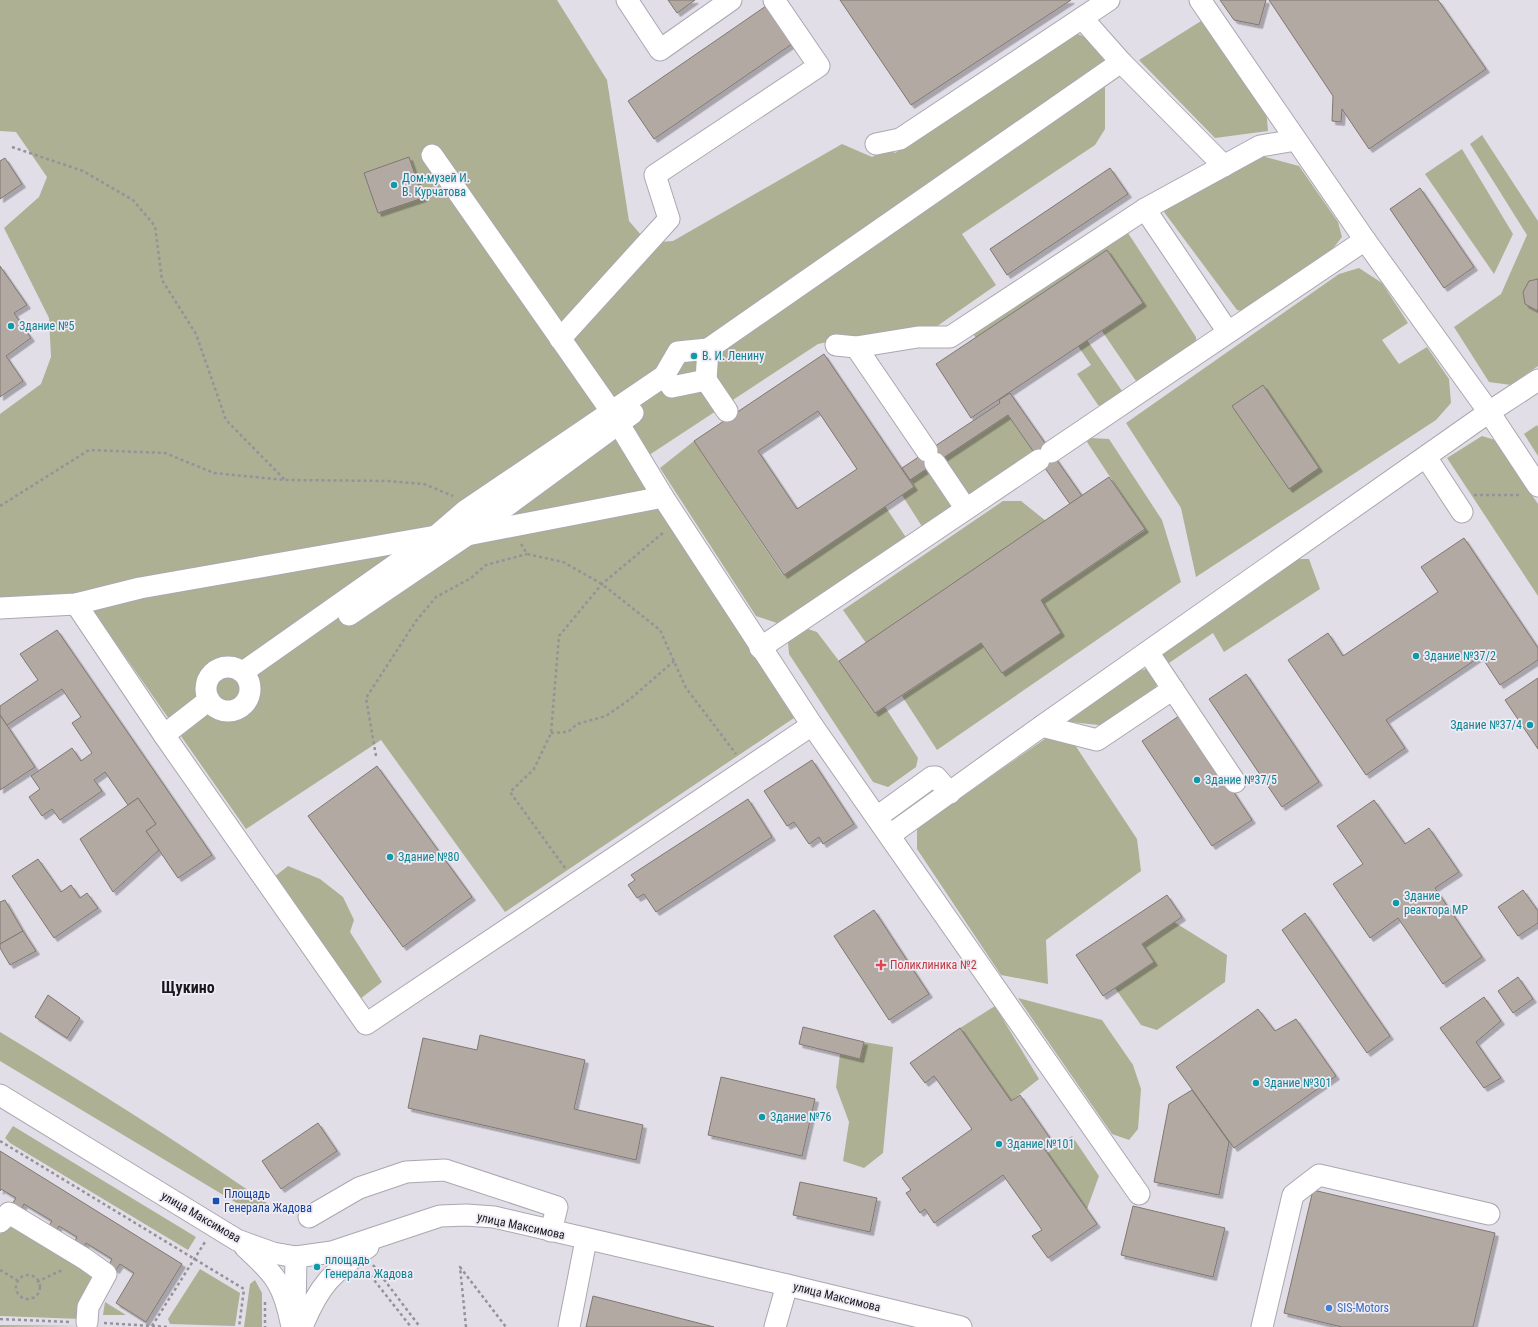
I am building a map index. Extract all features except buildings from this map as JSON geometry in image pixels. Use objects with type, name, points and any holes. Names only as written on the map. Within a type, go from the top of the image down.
[{"type":"street","points":[[627,0],[660,50],[731,0]]},
{"type":"street","points":[[560,339],[669,219],[655,175],[819,66],[774,0]]},
{"type":"street","points":[[876,144],[900,138],[1109,0]]},
{"type":"street","points":[[1200,0],[1366,240],[1489,412],[1530,490]]},
{"type":"street","points":[[1082,18],[1121,62],[1224,166]]},
{"type":"street","points":[[668,382],[678,352],[708,349],[1121,62]]},
{"type":"street","points":[[966,509],[931,457],[846,346],[918,337],[950,337],[1145,209],[1260,146],[1296,140]]},
{"type":"street","points":[[432,155],[614,417],[663,497],[760,648],[812,725],[1139,1194]]},
{"type":"street","points":[[1145,209],[1228,332]]},
{"type":"street","points":[[760,648],[1366,240]]},
{"type":"street","points":[[708,349],[706,380],[727,411]]},
{"type":"street","points":[[246,676],[436,536],[465,511],[668,382],[706,380]]},
{"type":"street","points":[[890,835],[1042,726],[1426,456],[1538,380]]},
{"type":"street","points":[[246,676],[467,535],[614,417]]},
{"type":"street","points":[[1426,456],[1452,494],[1462,512]]},
{"type":"street","points":[[0,608],[76,604],[140,588],[436,536],[467,535],[663,497]]},
{"type":"street","points":[[76,604],[164,735],[366,1024],[812,725]]},
{"type":"street","points":[[1148,652],[1235,782]]},
{"type":"street","points":[[230,666],[246,676],[250,696],[241,707],[235,710],[220,710],[209,700],[207,694],[208,680],[216,670],[230,666]]},
{"type":"street","points":[[1042,726],[1097,740],[1173,689]]},
{"type":"street","points":[[164,735],[209,700]]},
{"type":"street","points":[[877,817],[932,777],[936,777],[950,793]]},
{"type":"street","name":"улица Максимова","points":[[2,1100],[237,1240],[273,1253],[296,1257],[332,1252],[440,1216],[466,1214],[494,1217],[551,1232],[786,1284],[960,1327]]},
{"type":"street","points":[[309,1217],[359,1188],[406,1172],[445,1170],[557,1207],[551,1232]]},
{"type":"street","points":[[1262,1327],[1293,1195],[1319,1175],[1489,1214]]},
{"type":"street","points":[[0,1222],[9,1213],[106,1274],[88,1307],[87,1322]]},
{"type":"street","points":[[302,1327],[310,1308],[324,1284],[340,1267],[383,1236]]},
{"type":"street","points":[[237,1240],[270,1270],[280,1283],[287,1301],[292,1327]]},
{"type":"street","points":[[569,1327],[586,1240]]},
{"type":"street","points":[[295,1327],[296,1257]]},
{"type":"street","points":[[775,1327],[786,1284]]},
{"type":"path","points":[[12,147],[83,171],[133,200],[154,226],[162,280],[196,334],[226,420],[285,480]]},
{"type":"path","points":[[0,506],[89,450],[165,453],[214,473],[285,480],[388,481],[424,484],[453,495],[465,511]]},
{"type":"path","points":[[1452,494],[1530,490]]},
{"type":"path","points":[[576,883],[510,792],[534,770],[551,733],[559,636],[602,584],[678,520]]},
{"type":"path","points":[[508,527],[527,554]]},
{"type":"path","points":[[376,756],[366,698],[416,621],[436,597],[471,578],[486,565],[527,554],[563,562],[602,584],[660,630],[686,688],[747,768]]},
{"type":"path","points":[[551,733],[568,732],[577,724],[606,716],[629,700],[674,661]]},
{"type":"path","points":[[0,1140],[244,1289],[239,1327]]},
{"type":"path","points":[[152,1326],[206,1242]]},
{"type":"path","points":[[37,1282],[85,1260]]},
{"type":"path","points":[[373,1265],[420,1327]]},
{"type":"path","points":[[466,1327],[460,1267],[506,1327]]},
{"type":"path","points":[[0,1270],[17,1280]]},
{"type":"path","points":[[366,1270],[411,1327]]},
{"type":"path","points":[[26,1275],[36,1278],[40,1286],[37,1295],[29,1300],[20,1297],[15,1288],[17,1280],[26,1275]]},
{"type":"green space","points":[[0,0],[557,0],[607,80],[629,221],[648,243],[673,241],[842,144],[872,157],[888,148],[895,153],[1075,33],[1090,39],[1105,62],[1105,129],[1095,145],[962,234],[996,285],[933,329],[850,337],[818,344],[634,465],[794,718],[505,912],[381,740],[246,829],[85,599],[52,594],[0,600],[0,414],[41,384],[51,357],[49,318],[4,228],[39,197],[47,177],[16,132],[0,131]]},
{"type":"green space","points":[[1201,21],[1266,109],[1268,131],[1215,138],[1139,60]]},
{"type":"green space","points":[[1482,135],[1538,221],[1538,366],[1511,385],[1489,382],[1454,327],[1501,294],[1527,235],[1470,144]]},
{"type":"green space","points":[[1462,149],[1513,234],[1494,274],[1425,174]]},
{"type":"green space","points":[[1258,155],[1299,166],[1338,222],[1342,237],[1330,252],[1246,312],[1237,310],[1164,212],[1166,203]]},
{"type":"green space","points":[[1119,232],[1128,233],[1196,337],[1197,348],[1143,384],[1136,381],[1102,331],[1143,303],[1107,250],[976,338],[970,330]]},
{"type":"green space","points":[[1359,268],[1382,283],[1408,323],[1382,340],[1399,364],[1427,347],[1449,379],[1451,403],[1436,420],[1196,577],[1181,508],[1126,423],[1339,274]]},
{"type":"green space","points":[[1087,340],[1122,391],[1117,402],[1106,409],[1098,405],[1077,374],[1091,365],[1078,346]]},
{"type":"green space","points":[[1008,415],[1036,455],[978,495],[967,493],[943,458]]},
{"type":"green space","points":[[1537,425],[1538,427],[1538,456],[1524,434]]},
{"type":"green space","points":[[1482,436],[1495,440],[1538,504],[1538,596],[1447,458]]},
{"type":"green space","points":[[1090,438],[1109,439],[1162,520],[1181,582],[937,750],[902,696],[981,643],[1002,673],[1061,633],[1041,600],[1145,530],[1087,442]]},
{"type":"green space","points":[[694,441],[783,575],[885,506],[907,539],[777,623],[756,616],[660,468]]},
{"type":"green space","points":[[929,467],[955,507],[923,528],[902,495],[914,487],[910,480]]},
{"type":"green space","points":[[1003,501],[1021,501],[1046,521],[866,643],[843,610]]},
{"type":"green space","points":[[1297,559],[1309,559],[1320,589],[1224,652],[1213,633],[1169,663],[1162,654]]},
{"type":"green space","points":[[808,629],[817,632],[875,713],[885,707],[918,758],[916,767],[888,787],[873,782],[789,654],[788,642]]},
{"type":"green space","points":[[1152,668],[1159,679],[1152,696],[1108,726],[1061,721],[1135,671]]},
{"type":"green space","points":[[1052,734],[1071,739],[1137,839],[1141,871],[1046,940],[1048,984],[1001,975],[917,849],[917,828]]},
{"type":"green space","points":[[288,866],[320,879],[343,897],[354,920],[350,932],[382,982],[360,999],[274,877]]},
{"type":"green space","points":[[1174,922],[1227,955],[1225,982],[1157,1030],[1141,1025],[1115,988],[1154,962],[1142,944]]},
{"type":"green space","points":[[1018,998],[1102,1020],[1133,1065],[1141,1089],[1138,1129],[1129,1140],[1112,1134]]},
{"type":"green space","points":[[995,1006],[1039,1079],[1011,1101],[960,1028]]},
{"type":"green space","points":[[0,1032],[68,1073],[267,1203],[255,1214],[0,1061]]},
{"type":"green space","points":[[864,1042],[893,1047],[883,1153],[864,1168],[843,1161],[849,1122],[836,1087],[840,1054],[860,1059]]},
{"type":"green space","points":[[13,1126],[196,1237],[188,1250],[10,1143],[5,1138]]},
{"type":"green space","points":[[1072,1136],[1099,1176],[1087,1209],[1047,1153]]},
{"type":"green space","points":[[8,1228],[19,1228],[95,1275],[81,1319],[0,1316],[0,1234]]},
{"type":"green space","points":[[200,1269],[240,1293],[235,1326],[170,1324],[168,1319]]},
{"type":"green space","points":[[255,1280],[262,1293],[262,1327],[244,1327],[250,1284]]},
{"type":"green space","points":[[105,1302],[126,1315],[103,1315]]},
{"type":"green space","points":[[0,1325],[81,1326],[0,1327]]},
{"type":"place","name":"Дом-музей И. В. Курчатова","points":[[394,185]]},
{"type":"place","name":"Здание №5","points":[[11,326]]},
{"type":"place","name":"В. И. Ленину","points":[[694,356]]},
{"type":"place","name":"Здание №37/2","points":[[1416,656]]},
{"type":"place","name":"Здание №37/4","points":[[1530,725]]},
{"type":"place","name":"Здание №37/5","points":[[1197,780]]},
{"type":"place","name":"Здание №80","points":[[390,857]]},
{"type":"place","name":"Здание реактора МР","points":[[1396,903]]},
{"type":"place","name":"Поликлиника №2","points":[[881,965]]},
{"type":"place","name":"Здание №301","points":[[1256,1083]]},
{"type":"place","name":"Здание №76","points":[[762,1117]]},
{"type":"place","name":"Здание №101","points":[[999,1144]]},
{"type":"place","name":"Площадь Генерала Жадова","points":[[216,1201]]},
{"type":"place","name":"площадь Генерала Жадова","points":[[317,1267]]},
{"type":"place","name":"SIS-Motors","points":[[1329,1308]]},
{"type":"district","name":"Щукино","points":[[188,987]]}]
